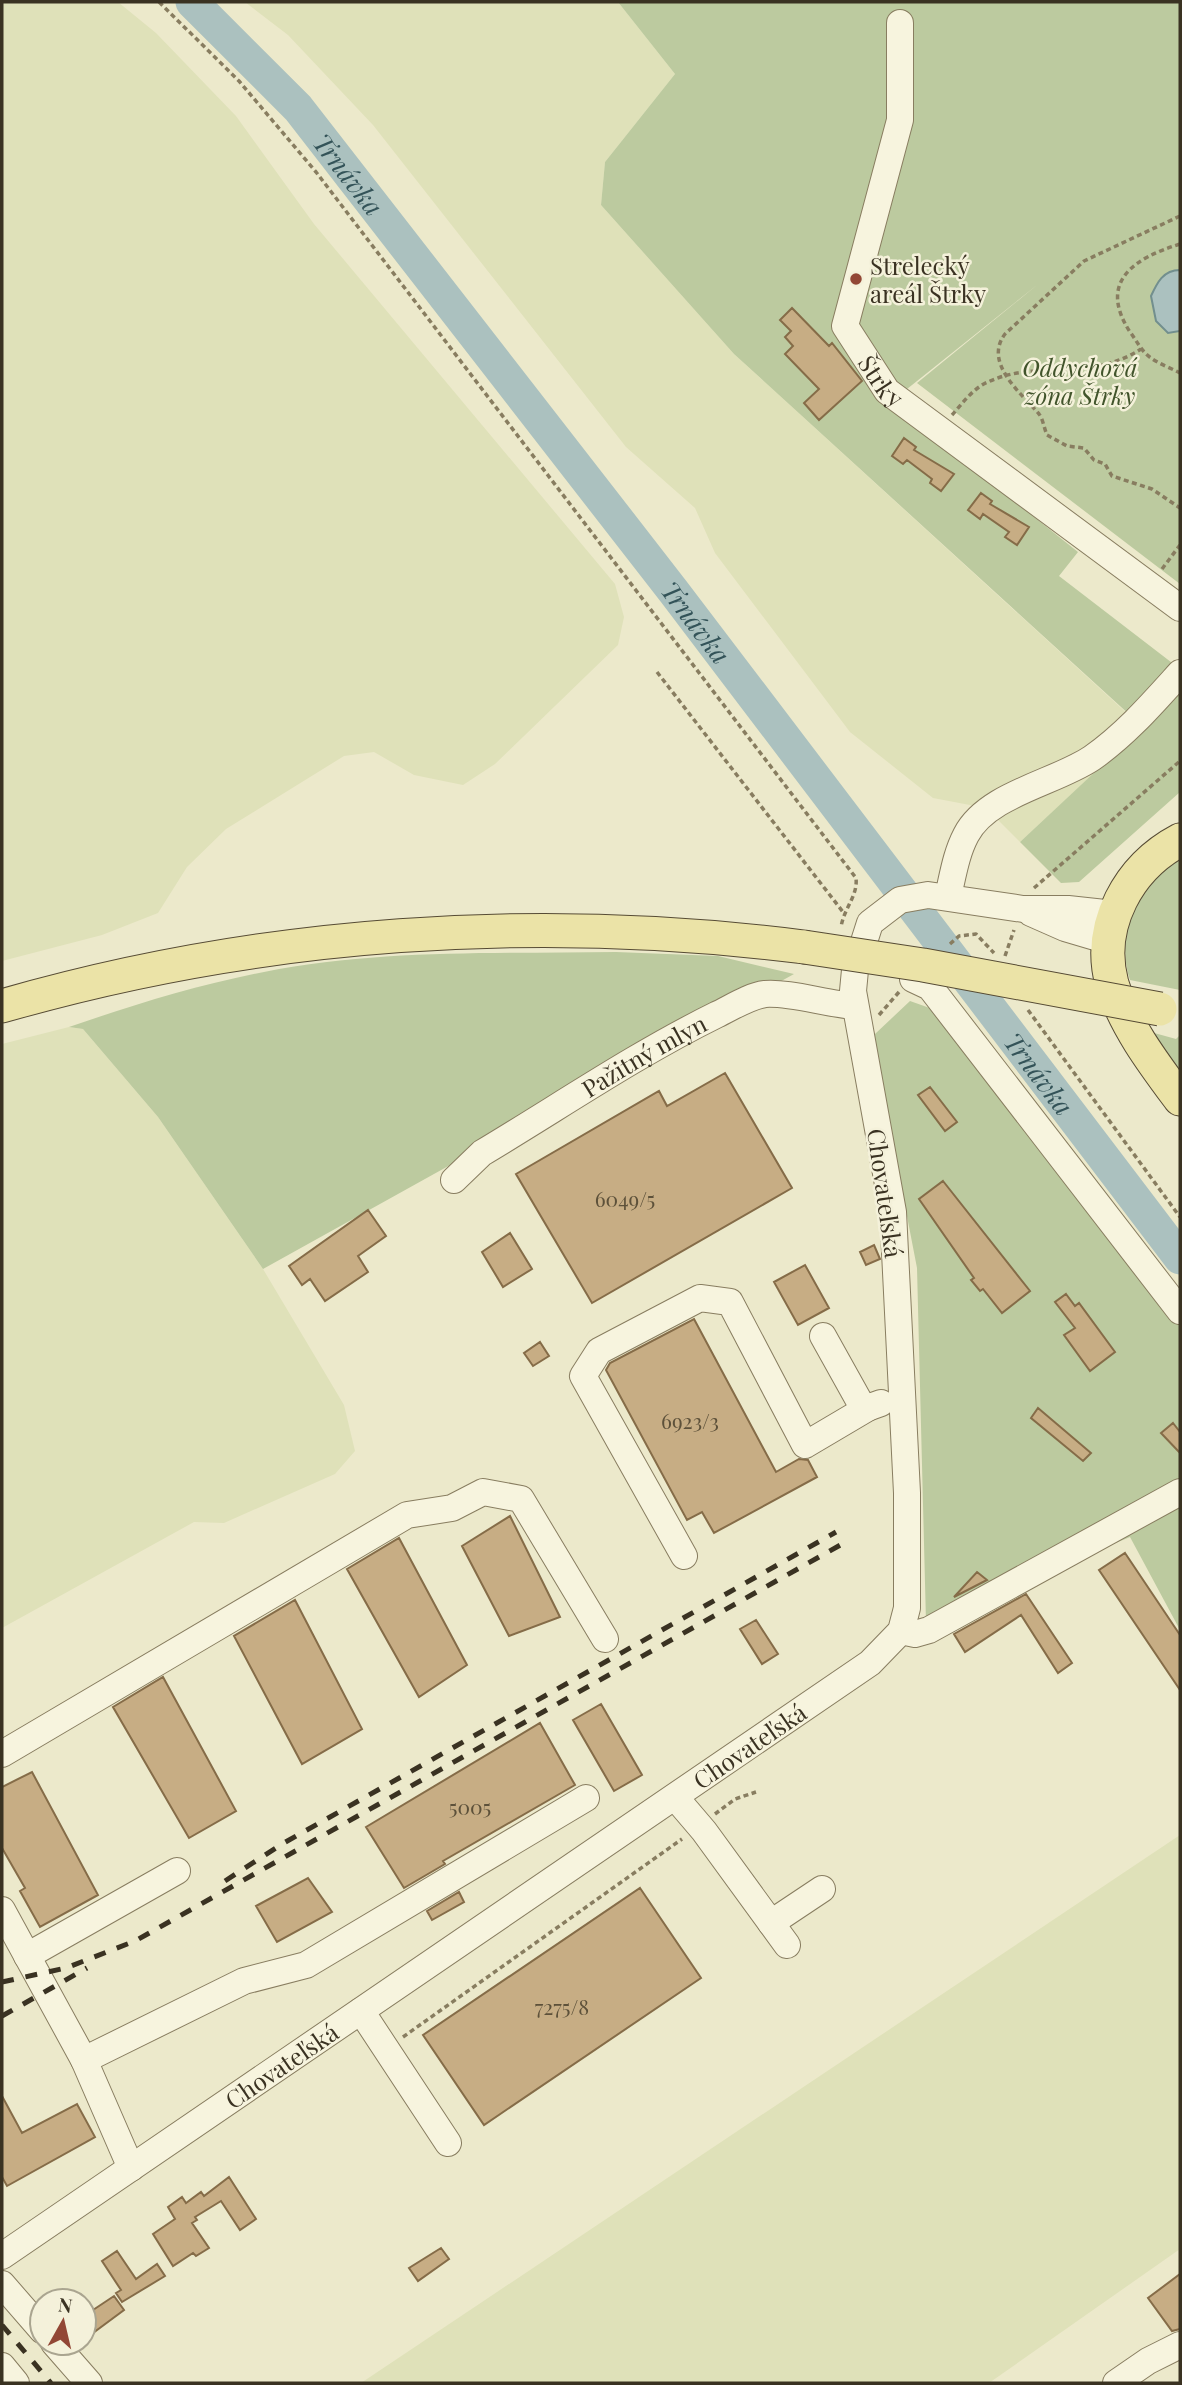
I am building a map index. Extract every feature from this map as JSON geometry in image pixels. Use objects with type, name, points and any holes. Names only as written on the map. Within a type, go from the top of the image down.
[{"type":"main road","points":[[1180,840],[1146,862],[1131,881],[1112,928],[1109,966],[1113,985],[1131,1027],[1180,1099]]},
{"type":"main road","points":[[2,1006],[195,961],[286,946],[429,933],[612,930],[804,947],[923,965],[1170,1012]]},
{"type":"street","name":"Štrky","points":[[900,23],[900,120],[845,326],[887,391],[1180,608]]},
{"type":"street","points":[[1112,928],[1068,909],[1023,911],[938,896],[961,844],[981,816],[1018,793],[1063,775],[1091,758],[1127,732],[1180,673]]},
{"type":"street","name":"Chovateľská","points":[[2,2256],[870,1663],[901,1632],[907,1608],[898,1494],[902,1394],[893,1212],[866,1011],[855,970],[870,923],[900,900],[938,896]]},
{"type":"street","points":[[913,979],[930,987],[1180,1311]]},
{"type":"street","name":"Pažitný mlyn","points":[[454,1180],[482,1153],[694,1026],[752,998],[764,994],[783,995],[866,1011]]},
{"type":"street","points":[[684,1556],[583,1376],[599,1351],[700,1297],[730,1302],[805,1445],[871,1406],[902,1394]]},
{"type":"street","points":[[823,1336],[862,1406],[871,1406]]},
{"type":"street","points":[[2,1754],[407,1515],[452,1508],[483,1492],[521,1499],[605,1639]]},
{"type":"street","points":[[901,1632],[915,1634],[929,1630],[1180,1492]]},
{"type":"street","points":[[674,1797],[704,1831],[787,1945]]},
{"type":"street","points":[[84,2060],[244,1981],[306,1965],[586,1798]]},
{"type":"street","points":[[27,1956],[177,1871]]},
{"type":"street","points":[[771,1923],[822,1889]]},
{"type":"street","points":[[2,1910],[84,2060],[131,2168]]},
{"type":"street","points":[[361,2011],[448,2143]]},
{"type":"street","points":[[2,2284],[28,2314]]},
{"type":"street","points":[[1116,2383],[1148,2361],[1180,2345]]},
{"type":"street","points":[[66,2357],[89,2383]]},
{"type":"street","points":[[2,2366],[16,2383]]},
{"type":"path","points":[[159,2],[239,81],[316,172],[856,878],[857,890]]},
{"type":"path","points":[[1180,216],[1084,261],[998,343],[996,354],[1007,376],[1041,416],[1047,435],[1067,446],[1084,448],[1094,460],[1105,464],[1112,476],[1152,489],[1180,508]]},
{"type":"path","points":[[1180,244],[1143,257],[1122,279],[1117,292],[1117,305],[1141,349],[1152,359],[1180,373]]},
{"type":"path","points":[[940,431],[986,382],[1007,376],[1088,369],[1141,349]]},
{"type":"path","points":[[1149,585],[1180,545]]},
{"type":"path","points":[[657,672],[843,912]]},
{"type":"path","points":[[1002,967],[1035,887],[1180,761]]},
{"type":"path","points":[[952,942],[967,933],[976,934],[988,943],[995,955]]},
{"type":"path","points":[[866,1011],[884,1006],[913,979]]},
{"type":"path","points":[[1022,1000],[1180,1217]]},
{"type":"path","points":[[705,1822],[735,1799],[756,1792]]},
{"type":"path","points":[[386,2049],[690,1833]]},
{"type":"green space","points":[[2,2],[118,2],[156,33],[236,116],[314,224],[615,584],[624,617],[618,645],[495,764],[463,785],[414,775],[374,752],[344,756],[226,829],[187,867],[158,913],[102,935],[2,961]]},
{"type":"green space","points":[[245,2],[618,2],[675,74],[605,162],[601,205],[734,354],[1143,728],[1020,842],[992,814],[970,805],[933,798],[850,732],[715,553],[695,508],[626,447],[373,125],[288,35]]},
{"type":"green space","name":"Strelecký areál Štrky","points":[[618,2],[1180,2],[1180,584],[917,383],[1037,285],[887,405],[919,425],[1078,552],[1059,576],[1180,669],[1180,792],[1079,882],[1061,883],[1020,842],[1143,727],[734,354],[601,205],[605,162],[675,74]]},
{"type":"green space","points":[[1180,858],[1180,990],[1130,980],[1125,945],[1128,928],[1142,896],[1153,881]]},
{"type":"green space","points":[[616,952],[718,956],[794,974],[263,1269],[158,1117],[83,1029],[69,1027],[190,989],[307,965],[351,959],[439,954]]},
{"type":"green space","points":[[910,1001],[941,1012],[1180,1318],[1180,1630],[1130,1537],[926,1622],[917,1268],[875,1050],[875,1034]]},
{"type":"green space","points":[[69,1027],[83,1029],[158,1117],[263,1269],[344,1405],[355,1451],[335,1474],[224,1523],[194,1522],[2,1628],[2,1044]]},
{"type":"green space","points":[[1147,1031],[1176,1039],[1180,1035],[1180,1079]]},
{"type":"green space","points":[[1180,1835],[1180,2249],[989,2383],[361,2383]]},
{"type":"water","points":[[1180,270],[1180,331],[1168,333],[1156,321],[1151,296],[1165,275]]},
{"type":"building","points":[[792,308],[829,346],[832,343],[862,381],[819,420],[804,403],[819,389],[785,354],[793,346],[785,337],[791,331],[780,320]]},
{"type":"building","points":[[904,438],[916,447],[914,450],[954,474],[941,491],[930,483],[932,479],[907,460],[903,464],[892,456]]},
{"type":"building","points":[[981,493],[992,501],[990,504],[1029,527],[1017,545],[1005,537],[1009,532],[983,514],[980,519],[968,510]]},
{"type":"building","points":[[725,1073],[792,1188],[592,1303],[516,1174],[659,1091],[667,1106]]},
{"type":"building","points":[[930,1087],[957,1122],[945,1131],[918,1095]]},
{"type":"building","points":[[943,1181],[1030,1291],[1002,1313],[983,1289],[980,1291],[971,1280],[974,1278],[919,1199]]},
{"type":"building","points":[[368,1210],[386,1236],[358,1256],[368,1272],[325,1301],[310,1279],[302,1285],[289,1266]]},
{"type":"building","points":[[510,1233],[532,1269],[503,1287],[482,1252]]},
{"type":"building","points":[[874,1245],[880,1259],[866,1265],[860,1252]]},
{"type":"building","points":[[805,1265],[829,1308],[798,1325],[774,1282]]},
{"type":"building","points":[[1066,1294],[1075,1306],[1079,1303],[1115,1352],[1090,1371],[1064,1335],[1075,1328],[1055,1302]]},
{"type":"building","points":[[694,1319],[776,1472],[799,1459],[808,1460],[817,1477],[714,1533],[702,1512],[687,1520],[606,1370],[610,1363]]},
{"type":"building","points":[[540,1342],[549,1356],[533,1366],[524,1353]]},
{"type":"building","points":[[1038,1408],[1091,1453],[1083,1461],[1031,1418]]},
{"type":"building","points":[[1173,1423],[1180,1432],[1180,1453],[1161,1433]]},
{"type":"building","points":[[510,1516],[560,1617],[509,1636],[462,1546]]},
{"type":"building","points":[[399,1538],[467,1665],[419,1697],[347,1569]]},
{"type":"building","points":[[1125,1553],[1180,1635],[1180,1690],[1099,1570]]},
{"type":"building","points":[[977,1572],[987,1580],[954,1597]]},
{"type":"building","points":[[1026,1594],[1072,1663],[1058,1673],[1021,1615],[965,1652],[954,1634]]},
{"type":"building","points":[[295,1600],[362,1729],[302,1764],[234,1636]]},
{"type":"building","points":[[756,1620],[778,1654],[762,1664],[740,1629]]},
{"type":"building","points":[[163,1677],[236,1811],[189,1838],[113,1707]]},
{"type":"building","points":[[601,1704],[642,1775],[614,1791],[573,1720]]},
{"type":"building","points":[[540,1723],[575,1785],[443,1861],[445,1864],[404,1888],[366,1827]]},
{"type":"building","points":[[32,1772],[98,1895],[40,1927],[20,1891],[25,1888],[2,1848],[2,1787]]},
{"type":"building","points":[[308,1878],[332,1912],[277,1942],[256,1906]]},
{"type":"building","points":[[640,1888],[701,1978],[484,2125],[423,2035]]},
{"type":"building","points":[[459,1892],[464,1902],[432,1920],[427,1911]]},
{"type":"building","points":[[2,2096],[22,2133],[77,2104],[95,2137],[7,2186],[2,2177]]},
{"type":"building","points":[[229,2177],[256,2219],[240,2230],[221,2201],[195,2217],[197,2220],[192,2223],[209,2248],[196,2256],[193,2253],[173,2266],[153,2234],[175,2219],[168,2207],[182,2197],[186,2203],[201,2192],[204,2196]]},
{"type":"building","points":[[441,2248],[449,2259],[418,2281],[409,2268]]},
{"type":"building","points":[[117,2251],[136,2279],[157,2264],[165,2276],[122,2302],[116,2293],[121,2290],[102,2261]]},
{"type":"building","points":[[1180,2274],[1180,2329],[1172,2331],[1148,2298]]},
{"type":"building","points":[[114,2296],[124,2310],[98,2329],[98,2307]]},
{"type":"waterway","name":"Trnávka","points":[[192,2],[298,108],[674,592],[1180,1258]]},
{"type":"railway","points":[[225,1881],[282,1844],[836,1532]]},
{"type":"railway","points":[[2,1982],[66,1968],[135,1941],[844,1543]]},
{"type":"railway","points":[[2,2016],[87,1968]]},
{"type":"railway","points":[[2,2325],[51,2383]]},
{"type":"place","name":"Strelecký areál Štrky","points":[[856,279]]},
{"type":"park label","name":"Oddychová zóna Štrky","points":[[1080,381]]}]
